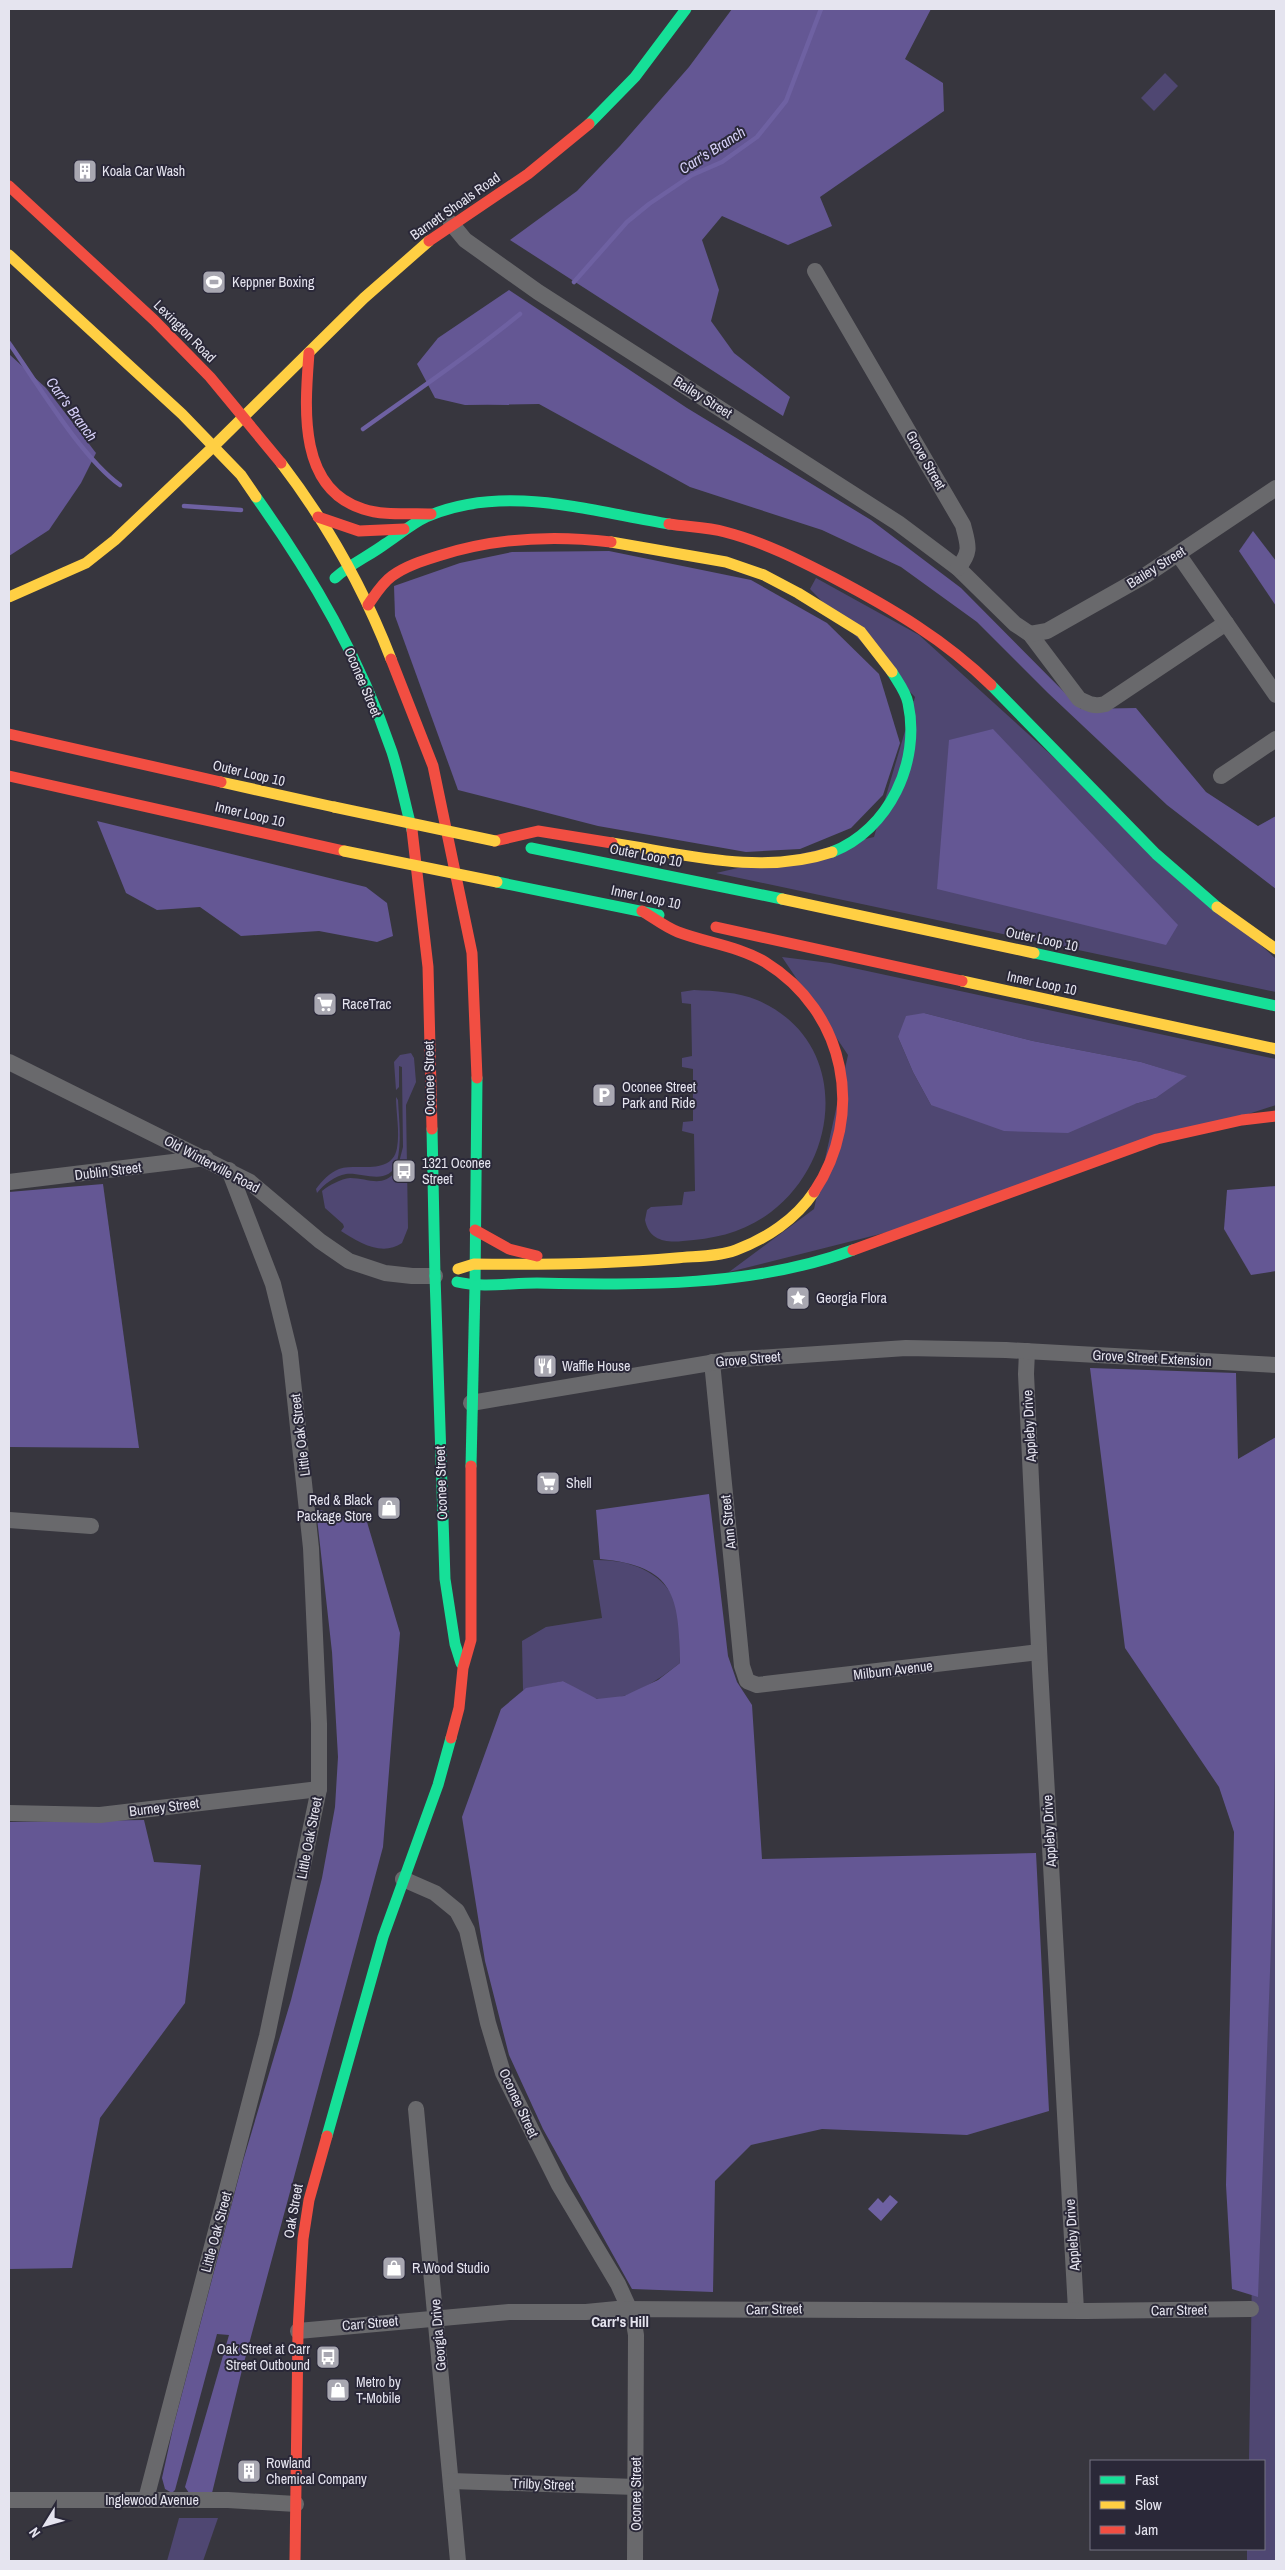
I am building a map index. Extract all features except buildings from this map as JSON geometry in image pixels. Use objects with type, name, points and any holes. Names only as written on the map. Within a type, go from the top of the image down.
[{"type":"main road","name":"Barnett Shoals Road","points":[[9,597],[27,592],[86,563],[115,540],[245,419],[371,290],[452,223],[529,174],[590,121],[635,77],[668,38],[686,9]]},
{"type":"main road","name":"Lexington Road","points":[[9,186],[154,320],[210,377],[306,496],[318,517]]},
{"type":"main road","points":[[9,255],[215,445]]},
{"type":"main road","points":[[309,352],[305,427],[311,455],[319,473],[336,494],[368,511],[435,514]]},
{"type":"main road","points":[[292,388],[293,368]]},
{"type":"main road","name":"Oconee Street","points":[[215,445],[273,518],[320,595],[360,672],[392,753],[415,843],[428,968],[435,1276],[445,1579],[455,1644],[463,1668]]},
{"type":"main road","points":[[300,471],[306,496]]},
{"type":"main road","points":[[320,595],[348,566],[386,544],[404,529],[435,514],[481,503],[517,499],[553,502],[644,520],[725,532],[793,556],[897,612],[941,641],[976,670],[1140,841],[1194,891],[1245,929],[1276,949]]},
{"type":"main road","points":[[318,517],[359,531],[404,529]]},
{"type":"main road","name":"Oconee Street","points":[[318,517],[348,566],[368,605],[433,766],[472,953],[477,1086],[472,1403],[471,1640],[463,1668],[460,1708],[438,1785],[403,1879]]},
{"type":"main road","points":[[368,605],[388,580],[414,564],[461,549],[500,540],[529,537],[580,538],[650,547],[740,566],[789,586],[865,635],[908,700],[912,731],[908,763],[891,803],[865,833],[836,851],[772,863],[742,863],[538,831],[495,841]]},
{"type":"main road","name":"Outer Loop 10","points":[[9,734],[334,807],[803,903],[1276,1006]]},
{"type":"main road","name":"Inner Loop 10","points":[[9,776],[344,851],[681,920]]},
{"type":"main road","points":[[435,1276],[474,1264],[613,1264],[734,1251],[758,1241],[779,1228],[801,1209],[820,1185],[834,1159],[843,1129],[845,1096],[840,1065],[831,1034],[810,1003],[776,970],[733,946],[677,932],[642,911]]},
{"type":"main road","name":"Inner Loop 10","points":[[700,924],[1276,1049]]},
{"type":"main road","points":[[435,1276],[474,1286],[529,1284],[640,1285],[775,1272],[826,1260],[1157,1139],[1242,1120],[1276,1116]]},
{"type":"main road","points":[[475,1230],[509,1249],[557,1263]]},
{"type":"main road","name":"Oak Street","points":[[295,2561],[298,2331],[303,2239],[309,2200],[383,1936],[403,1879]]},
{"type":"street","name":"Bailey Street","points":[[452,223],[465,240],[538,292],[883,513],[958,568]]},
{"type":"street","name":"Grove Street","points":[[815,271],[963,525],[968,550],[967,557],[958,568]]},
{"type":"street","name":"Bailey Street","points":[[1030,634],[1047,631],[1146,575],[1276,488]]},
{"type":"street","points":[[1178,554],[1276,695]]},
{"type":"street","points":[[958,568],[1015,624],[1030,634],[1079,699],[1096,706],[1105,704],[1226,623]]},
{"type":"street","points":[[1221,776],[1276,739]]},
{"type":"street","name":"Old Winterville Road","points":[[9,1062],[229,1170],[261,1190],[320,1241],[349,1261],[385,1273],[435,1276]]},
{"type":"street","name":"Dublin Street","points":[[9,1182],[206,1158]]},
{"type":"street","name":"Little Oak Street","points":[[146,2500],[267,2036],[319,1789],[319,1724],[311,1548],[290,1353],[273,1284],[229,1170]]},
{"type":"street","name":"Grove Street","points":[[472,1403],[712,1362],[906,1348],[1027,1351]]},
{"type":"street","name":"Grove Street Extension","points":[[1027,1351],[1276,1365]]},
{"type":"street","name":"Appleby Drive","points":[[1027,1351],[1039,1652],[1076,2310]]},
{"type":"street","name":"Ann Street","points":[[712,1362],[742,1666],[747,1681]]},
{"type":"street","points":[[9,1520],[91,1526]]},
{"type":"street","name":"Milburn Avenue","points":[[747,1681],[756,1685],[832,1678],[1039,1652]]},
{"type":"street","name":"Burney Street","points":[[9,1813],[100,1815],[319,1789]]},
{"type":"street","name":"Oconee Street","points":[[403,1879],[435,1893],[457,1911],[467,1930],[488,2023],[503,2073],[559,2185],[600,2251],[633,2317],[636,2334],[635,2561]]},
{"type":"street","name":"Georgia Drive","points":[[416,2109],[458,2561]]},
{"type":"street","name":"Carr Street","points":[[298,2331],[509,2312],[629,2309],[1251,2309]]},
{"type":"street","name":"Trilby Street","points":[[451,2481],[636,2487]]},
{"type":"street","name":"Inglewood Avenue","points":[[9,2500],[146,2500],[296,2504]]},
{"type":"shaded area","points":[[732,9],[931,9],[905,59],[943,83],[944,111],[820,197],[832,226],[788,245],[722,216],[702,240],[719,290],[711,321],[734,353],[790,397],[783,416],[510,240],[577,191],[620,146],[689,67]]},
{"type":"shaded area","points":[[1165,73],[1178,86],[1154,111],[1141,98]]},
{"type":"shaded area","points":[[509,290],[687,408],[871,520],[961,588],[1081,709],[1136,708],[1206,792],[1258,826],[1276,816],[1276,889],[1167,805],[1048,693],[977,622],[901,567],[822,530],[690,487],[539,404],[465,405],[435,398],[417,364],[438,338]]},
{"type":"shaded area","points":[[9,354],[46,388],[96,453],[81,483],[49,530],[9,556]]},
{"type":"shaded area","points":[[1253,531],[1276,561],[1276,606],[1239,551]]},
{"type":"shaded area","points":[[609,551],[751,580],[827,623],[879,674],[900,743],[883,795],[851,828],[800,849],[746,852],[598,826],[458,790],[395,616],[394,586],[460,563],[512,552]]},
{"type":"shaded area","points":[[816,578],[919,635],[1276,959],[1276,992],[716,873],[874,837],[915,697],[810,589]]},
{"type":"shaded area","points":[[993,729],[1178,925],[1166,945],[937,889],[949,740]]},
{"type":"shaded area","points":[[97,821],[366,887],[387,903],[393,936],[377,942],[319,931],[241,936],[200,907],[157,910],[126,893]]},
{"type":"shaded area","points":[[782,957],[830,963],[1276,1059],[1276,1105],[892,1231],[729,1272],[814,1209],[848,1055]],"holes":[[[924,1013],[1033,1041],[1141,1062],[1186,1076],[1156,1098],[1135,1104],[931,1105],[913,1072],[898,1037]]]},
{"type":"shaded area","points":[[694,990],[726,992],[750,997],[787,1018],[808,1042],[821,1070],[826,1100],[822,1131],[812,1161],[795,1189],[771,1212],[751,1225],[718,1236],[683,1241],[664,1241],[654,1236],[647,1227],[645,1220],[647,1210],[651,1207],[682,1205],[684,1192],[695,1191],[694,1134],[682,1131],[683,1122],[693,1121],[693,1069],[682,1067],[682,1058],[692,1056],[691,1004],[682,1003],[681,992]]},
{"type":"shaded area","points":[[924,1013],[1033,1041],[1141,1062],[1187,1076],[1156,1098],[1135,1104],[1068,1133],[1004,1131],[931,1105],[913,1072],[898,1037],[906,1016]]},
{"type":"shaded area","points":[[411,1053],[414,1058],[416,1082],[406,1105],[408,1228],[402,1243],[386,1249],[378,1248],[362,1243],[341,1231],[344,1227],[343,1224],[325,1208],[322,1191],[335,1183],[350,1178],[381,1181],[391,1176],[397,1170],[403,1147],[402,1067],[399,1066],[399,1087],[396,1090],[394,1062],[400,1055]]},
{"type":"shaded area","points":[[396,1097],[398,1100],[400,1139],[399,1154],[393,1170],[388,1174],[375,1177],[353,1174],[342,1175],[330,1181],[317,1193],[316,1189],[321,1183],[339,1169],[373,1167],[388,1162],[394,1157],[398,1136]]},
{"type":"shaded area","points":[[103,1184],[139,1448],[9,1447],[9,1192]]},
{"type":"shaded area","points":[[1276,1186],[1276,1271],[1251,1275],[1224,1229],[1227,1190]]},
{"type":"shaded area","points":[[1090,1368],[1236,1373],[1238,1459],[1276,1437],[1276,1693],[1272,1917],[1258,2297],[1232,2289],[1226,2185],[1234,1832],[1219,1787],[1125,1648]]},
{"type":"shaded area","points":[[709,1494],[728,1656],[737,1682],[752,1705],[762,1859],[1036,1853],[1049,2111],[967,2135],[822,2129],[751,2145],[715,2181],[713,2292],[632,2289],[543,2129],[509,2055],[485,1961],[462,1817],[501,1709],[526,1688],[563,1681],[597,1699],[624,1696],[658,1680],[680,1663],[678,1619],[668,1588],[658,1577],[644,1569],[625,1563],[600,1559],[596,1510]]},
{"type":"shaded area","points":[[316,1509],[367,1522],[400,1633],[383,1847],[242,2370],[212,2493],[189,2493],[185,2487],[229,2335],[217,2334],[175,2490],[172,2493],[165,2489],[162,2478],[173,2428],[243,2161],[291,2000],[322,1878],[335,1807],[338,1757],[332,1652]]},
{"type":"shaded area","points":[[593,1560],[617,1561],[641,1568],[661,1581],[669,1590],[677,1607],[680,1663],[642,1689],[631,1694],[608,1699],[598,1699],[589,1696],[563,1681],[523,1690],[522,1641],[546,1627],[602,1618]]},
{"type":"shaded area","points":[[1276,1570],[1276,2561],[1247,2561],[1247,2550],[1265,2550],[1265,2460],[1249,2460],[1262,1645]]},
{"type":"shaded area","points":[[144,1820],[154,1862],[201,1865],[185,2003],[100,2118],[72,2268],[9,2269],[9,1822]]},
{"type":"shaded area","points":[[890,2195],[898,2202],[881,2221],[868,2209],[878,2198],[883,2203]]},
{"type":"shaded area","points":[[179,2518],[218,2518],[203,2561],[167,2561]]},
{"type":"waterway","name":"Carr's Branch","points":[[574,282],[627,222],[649,204],[692,175],[722,162],[757,137],[786,101],[821,9]]},
{"type":"waterway","name":"Carr's Branch","points":[[363,429],[520,314]]},
{"type":"waterway","name":"Carr's Branch","points":[[9,343],[75,439],[105,473],[120,485]]},
{"type":"waterway","name":"Carr's Branch","points":[[184,506],[241,510]]},
{"type":"traffic: fast","points":[[589,124],[635,77],[686,9]]},
{"type":"traffic: fast","points":[[256,497],[316,588],[350,651],[392,752],[412,830]]},
{"type":"traffic: fast","points":[[335,578],[347,568],[426,517],[456,507],[486,502],[547,503],[669,524]]},
{"type":"traffic: fast","points":[[832,852],[852,842],[870,828],[885,811],[905,770],[910,748],[911,725],[907,699],[892,672]]},
{"type":"traffic: fast","points":[[991,685],[1156,854],[1217,907]]},
{"type":"traffic: fast","points":[[531,848],[782,899]]},
{"type":"traffic: fast","points":[[497,882],[659,915]]},
{"type":"traffic: fast","points":[[1034,953],[1276,1006]]},
{"type":"traffic: fast","points":[[475,1286],[477,1078]]},
{"type":"traffic: fast","points":[[432,1129],[435,1276]]},
{"type":"traffic: fast","points":[[457,1282],[487,1285],[697,1281],[776,1271],[815,1262],[853,1250]]},
{"type":"traffic: fast","points":[[435,1276],[445,1579],[455,1644],[461,1663]]},
{"type":"traffic: fast","points":[[471,1466],[475,1286]]},
{"type":"traffic: fast","points":[[327,2136],[383,1937],[438,1785],[451,1738]]},
{"type":"traffic: slow","points":[[215,445],[364,298],[429,241]]},
{"type":"traffic: slow","points":[[9,255],[182,414],[241,475],[256,497]]},
{"type":"traffic: slow","points":[[9,597],[86,563],[115,540],[215,445]]},
{"type":"traffic: slow","points":[[281,463],[298,485],[343,557],[369,607],[391,659]]},
{"type":"traffic: slow","points":[[611,542],[726,562],[764,575],[798,593],[861,632],[892,672]]},
{"type":"traffic: slow","points":[[221,782],[334,807]]},
{"type":"traffic: slow","points":[[334,807],[495,841]]},
{"type":"traffic: slow","points":[[612,843],[722,861],[750,863],[805,859],[832,852]]},
{"type":"traffic: slow","points":[[344,851],[497,882]]},
{"type":"traffic: slow","points":[[782,899],[1034,953]]},
{"type":"traffic: slow","points":[[1217,907],[1276,949]]},
{"type":"traffic: slow","points":[[962,981],[1276,1049]]},
{"type":"traffic: slow","points":[[458,1269],[474,1264],[601,1263],[721,1254],[736,1250],[769,1234],[798,1211],[814,1192]]},
{"type":"traffic: jam","points":[[429,241],[528,174],[589,124]]},
{"type":"traffic: jam","points":[[9,186],[154,320],[210,377],[281,463]]},
{"type":"traffic: jam","points":[[309,353],[306,397],[307,421],[316,465],[326,483],[342,498],[363,509],[388,513],[431,514]]},
{"type":"traffic: jam","points":[[318,517],[359,531],[404,529]]},
{"type":"traffic: jam","points":[[669,524],[711,529],[739,536],[767,546],[808,565],[876,601],[917,626],[955,654],[991,685]]},
{"type":"traffic: jam","points":[[368,605],[385,582],[397,572],[420,562],[459,550],[480,545],[524,540],[567,539],[611,542]]},
{"type":"traffic: jam","points":[[391,659],[433,766],[472,953],[477,1078]]},
{"type":"traffic: jam","points":[[9,734],[221,782]]},
{"type":"traffic: jam","points":[[9,776],[344,851]]},
{"type":"traffic: jam","points":[[412,830],[428,967],[432,1129]]},
{"type":"traffic: jam","points":[[495,841],[538,831],[612,843]]},
{"type":"traffic: jam","points":[[642,911],[678,932],[733,948],[765,962],[792,983],[814,1008],[830,1036],[839,1066],[843,1098],[840,1130],[830,1162],[814,1192]]},
{"type":"traffic: jam","points":[[716,927],[962,981]]},
{"type":"traffic: jam","points":[[853,1250],[1157,1139],[1242,1120],[1276,1116]]},
{"type":"traffic: jam","points":[[475,1230],[509,1249],[537,1256]]},
{"type":"traffic: jam","points":[[451,1738],[459,1708],[463,1668],[471,1640],[471,1466]]},
{"type":"traffic: jam","points":[[295,2561],[298,2331],[303,2239],[309,2200],[327,2136]]},
{"type":"place","name":"Koala Car Wash","points":[[85,171]]},
{"type":"place","name":"Keppner Boxing","points":[[214,282]]},
{"type":"place","name":"RaceTrac","points":[[325,1004]]},
{"type":"place","name":"Oconee Street Park and Ride","points":[[604,1095]]},
{"type":"place","name":"1321 Oconee Street","points":[[404,1171]]},
{"type":"place","name":"Georgia Flora","points":[[798,1298]]},
{"type":"place","name":"Waffle House","points":[[545,1366]]},
{"type":"place","name":"Shell","points":[[548,1483]]},
{"type":"place","name":"Red & Black Package Store","points":[[389,1508]]},
{"type":"place","name":"R.Wood Studio","points":[[394,2268]]},
{"type":"place","name":"Oak Street at Carr Street Outbound","points":[[328,2357]]},
{"type":"place","name":"Metro by T-Mobile","points":[[338,2390]]},
{"type":"place","name":"Rowland Chemical Company","points":[[249,2471]]},
{"type":"district","name":"Carr's Hill","points":[[620,2321]]}]
